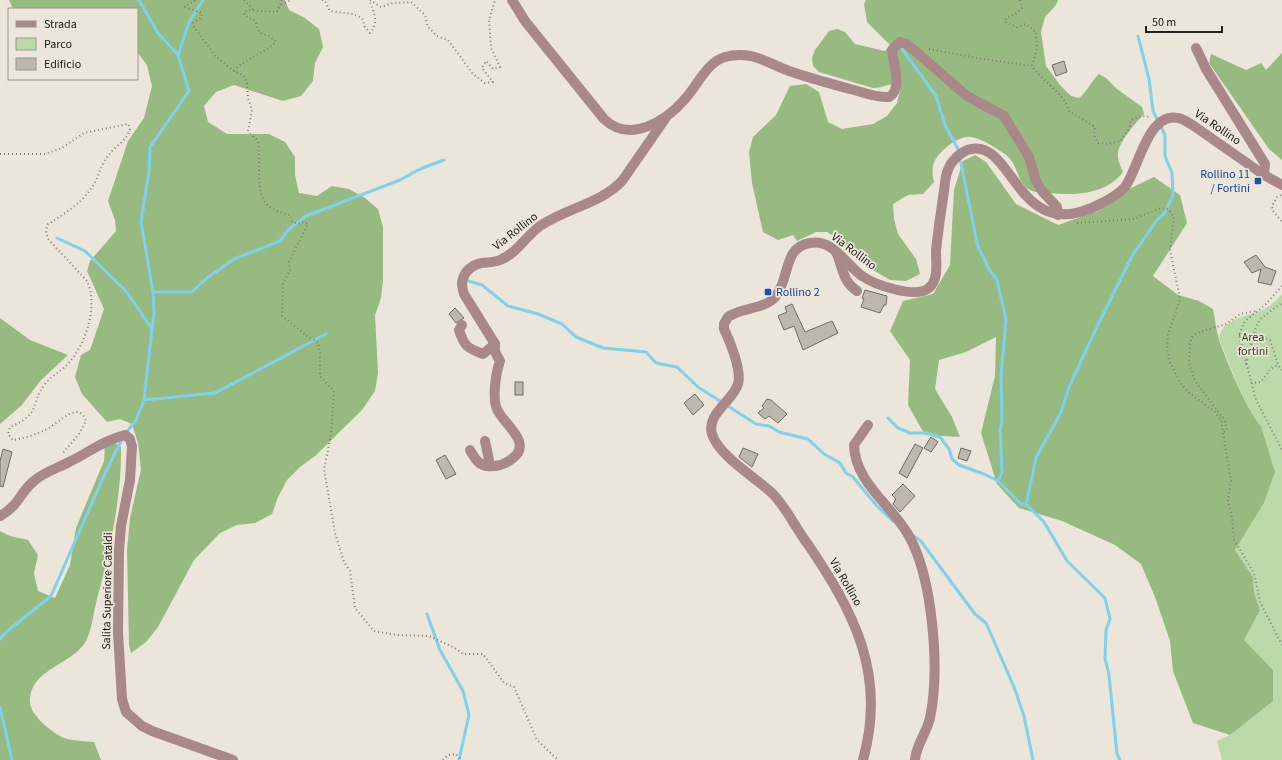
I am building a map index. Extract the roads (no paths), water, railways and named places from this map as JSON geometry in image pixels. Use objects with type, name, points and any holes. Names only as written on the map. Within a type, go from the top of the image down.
[{"type":"street","name":"Via Rollino","points":[[512,0],[525,22],[611,125],[623,130],[637,130],[668,115]]},
{"type":"street","name":"Via Rollino","points":[[486,466],[506,464],[517,455],[520,446],[518,437],[497,410],[496,374],[500,361],[495,352],[495,344],[464,294],[461,285],[463,276],[473,265],[500,260],[539,226],[615,189],[668,115],[686,98],[716,61],[738,55],[764,59],[788,70],[826,83],[875,96],[889,97],[894,94],[896,87],[892,50],[896,44],[903,42],[967,96],[1004,116],[1029,157],[1036,181],[1042,191],[1057,207],[1058,214]]},
{"type":"street","points":[[1196,48],[1206,69],[1265,164],[1264,175]]},
{"type":"street","name":"Via Rollino","points":[[863,760],[871,728],[869,685],[861,644],[849,612],[818,561],[778,501],[733,461],[716,442],[711,429],[718,411],[738,384],[735,359],[724,329],[724,324],[728,316],[766,303],[775,298],[781,288],[789,258],[797,248],[817,242],[822,243],[846,259],[862,276],[882,285],[915,293],[923,292],[930,287],[936,274],[938,234],[947,170],[956,158],[973,148],[987,152],[1000,162],[1028,199],[1047,212],[1058,214],[1076,213],[1087,210],[1121,192],[1131,176],[1147,140],[1156,127],[1166,120],[1178,118],[1194,126],[1264,175],[1282,185]]},
{"type":"street","points":[[836,252],[844,278],[849,286],[857,291]]},
{"type":"street","points":[[462,324],[459,330],[463,341],[469,349],[483,354],[495,344]]},
{"type":"street","points":[[868,425],[854,444],[857,464],[864,478],[909,536],[921,562],[929,599],[933,644],[933,698],[930,719],[914,760]]},
{"type":"street","name":"Salita Superiore Cataldi","points":[[0,516],[12,509],[34,480],[63,466],[105,441],[125,435],[130,439],[132,446],[130,480],[121,526],[119,550],[118,632],[122,699],[126,712],[142,726],[152,731],[233,760]]},
{"type":"street","points":[[470,450],[476,460],[486,466],[489,460],[485,441]]},
{"type":"waterway","points":[[139,0],[158,33],[178,55]]},
{"type":"waterway","points":[[126,433],[136,420],[144,400],[154,312],[153,292],[141,222],[149,171],[150,147],[189,91],[178,55],[189,22],[203,0]]},
{"type":"waterway","points":[[1026,505],[1036,458],[1061,412],[1070,385],[1094,333],[1132,256],[1157,220],[1164,214],[1173,195],[1172,173],[1165,156],[1165,135],[1153,111],[1149,79],[1138,36]]},
{"type":"waterway","points":[[902,49],[936,96],[945,125],[958,149],[978,247],[989,269],[997,280],[1006,319],[1001,376],[1002,423],[1000,429],[1002,472],[998,481]]},
{"type":"waterway","points":[[153,292],[192,292],[207,278],[234,259],[280,241],[289,229],[306,216],[400,180],[420,169],[444,160]]},
{"type":"waterway","points":[[57,238],[85,251],[126,291],[152,329]]},
{"type":"waterway","points":[[468,281],[482,285],[508,306],[538,314],[562,324],[576,337],[603,348],[646,352],[656,363],[677,367],[698,387],[756,424],[769,426],[779,432],[808,439],[824,454],[840,463],[846,473],[853,477],[876,505],[893,521]]},
{"type":"waterway","points":[[144,400],[215,393],[326,334]]},
{"type":"waterway","points":[[888,418],[898,428],[910,433],[927,433],[940,437],[949,449],[952,459],[959,465],[998,481],[1021,504],[1027,505],[1044,522],[1067,561],[1105,598],[1110,619],[1106,630],[1105,658],[1109,675],[1117,754],[1120,760]]},
{"type":"waterway","points":[[0,639],[5,633],[51,596],[102,480],[122,439]]},
{"type":"waterway","points":[[912,535],[920,540],[975,614],[986,623],[1014,687],[1024,716],[1033,760]]},
{"type":"waterway","points":[[427,614],[440,650],[463,691],[469,715],[459,760]]},
{"type":"waterway","points":[[0,707],[12,760]]},
{"type":"place","name":"Rollino 11 / Fortini","points":[[1258,181]]},
{"type":"place","name":"Rollino 2","points":[[768,292]]},
{"type":"park label","name":"Area fortini","points":[[1253,344]]}]
